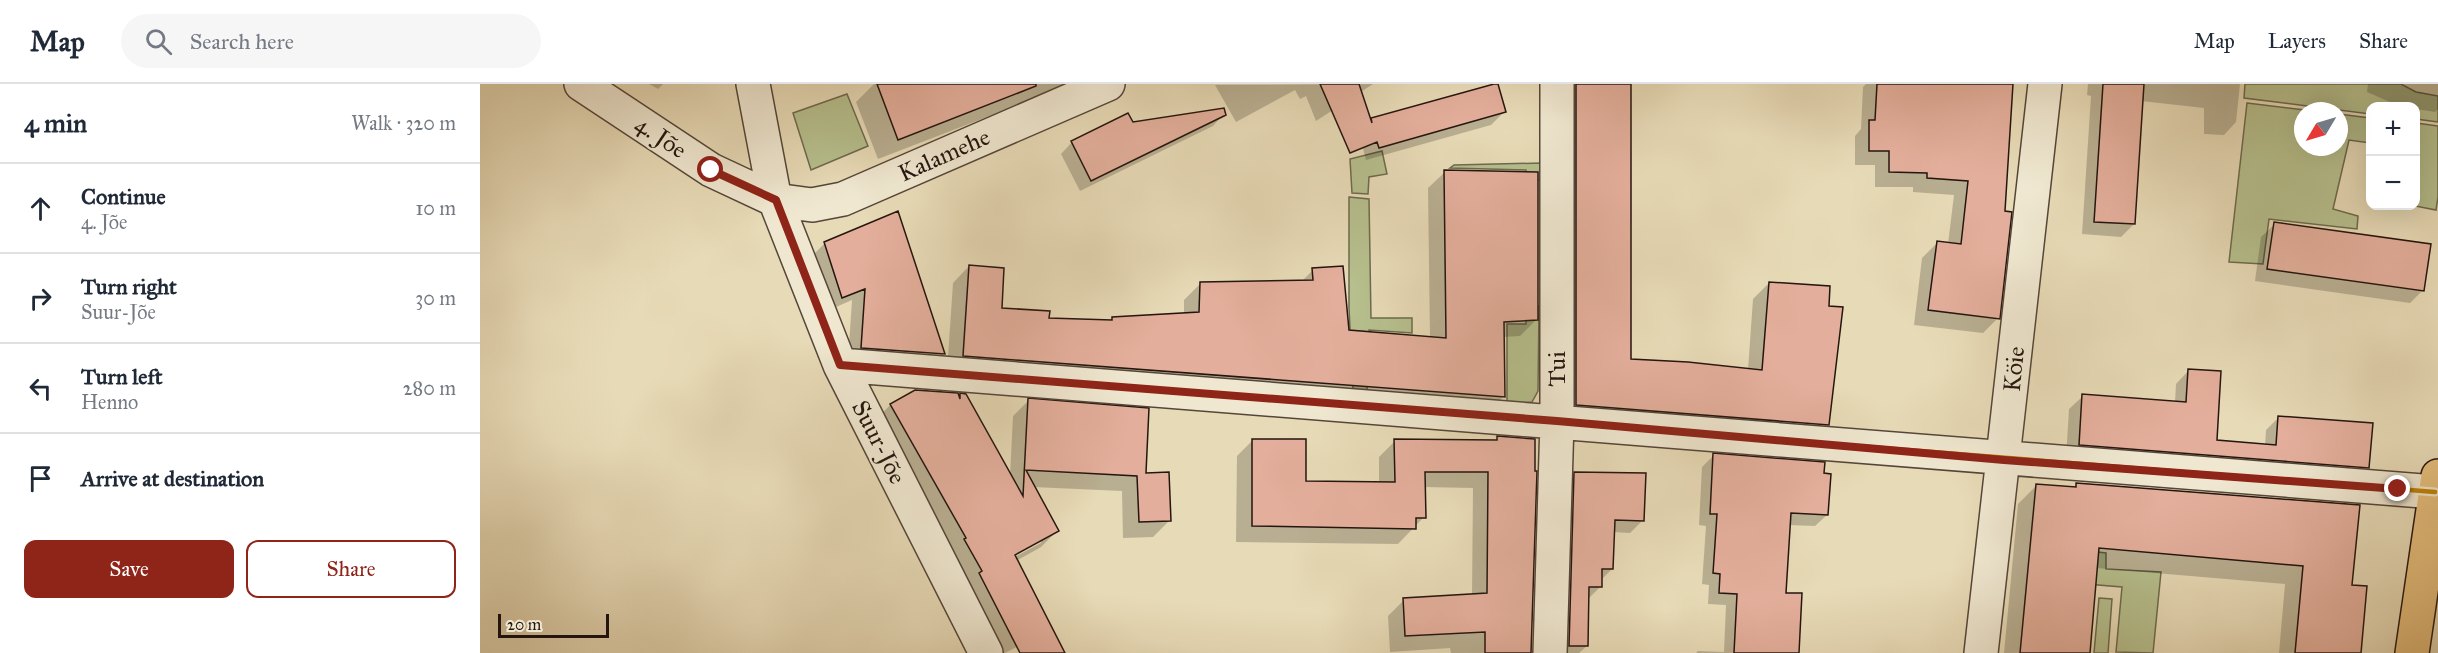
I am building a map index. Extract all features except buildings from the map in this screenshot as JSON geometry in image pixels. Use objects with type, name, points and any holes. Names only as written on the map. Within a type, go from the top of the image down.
[{"type":"main road","points":[[2412,653],[2437,484]]},
{"type":"street","name":"4. Jõe","points":[[581,84],[711,170],[776,200]]},
{"type":"street","name":"Suur-Jõe","points":[[753,84],[776,200],[840,365],[986,653]]},
{"type":"street","name":"Kalamehe","points":[[776,200],[812,205],[843,199],[1108,84]]},
{"type":"street","name":"Tui","points":[[1550,653],[1557,421],[1557,84]]},
{"type":"street","name":"Köie","points":[[1981,653],[2045,84]]},
{"type":"street","points":[[840,365],[1557,421],[2004,460],[2437,484]]},
{"type":"green space","points":[[2245,84],[2401,84],[2416,92],[2438,96],[2438,122],[2420,120],[2420,102],[2366,102],[2366,113],[2348,111],[2348,102],[2294,102],[2294,104],[2244,98]]},
{"type":"green space","points":[[847,94],[868,146],[811,170],[793,113]]},
{"type":"green space","points":[[2247,103],[2294,109],[2294,156],[2345,156],[2333,209],[2358,216],[2357,229],[2269,219],[2263,264],[2229,262]]},
{"type":"green space","points":[[2348,115],[2366,117],[2366,142],[2349,140],[2348,144]]},
{"type":"green space","points":[[2420,124],[2438,126],[2436,210],[2420,207]]},
{"type":"green space","points":[[1382,151],[1387,174],[1369,177],[1368,194],[1352,193],[1350,159]]},
{"type":"green space","points":[[1542,163],[1541,180],[1526,181],[1526,170],[1450,168],[1454,165]]},
{"type":"green space","points":[[1349,197],[1369,199],[1371,318],[1412,318],[1412,333],[1369,330],[1367,391],[1353,389],[1349,308]]},
{"type":"green space","points":[[1526,306],[1539,306],[1538,391],[1532,402],[1507,404],[1507,324],[1526,324]]},
{"type":"green space","points":[[2089,551],[2106,553],[2106,569],[2161,572],[2153,653],[2116,652],[2122,587],[2086,584]]},
{"type":"green space","points":[[2099,598],[2112,599],[2108,653],[2094,653]]},
{"type":"transit line","points":[[840,365],[2435,492]]},
{"type":"route","points":[[711,170],[776,200],[840,365],[1557,421],[2004,460],[2398,489]]}]
